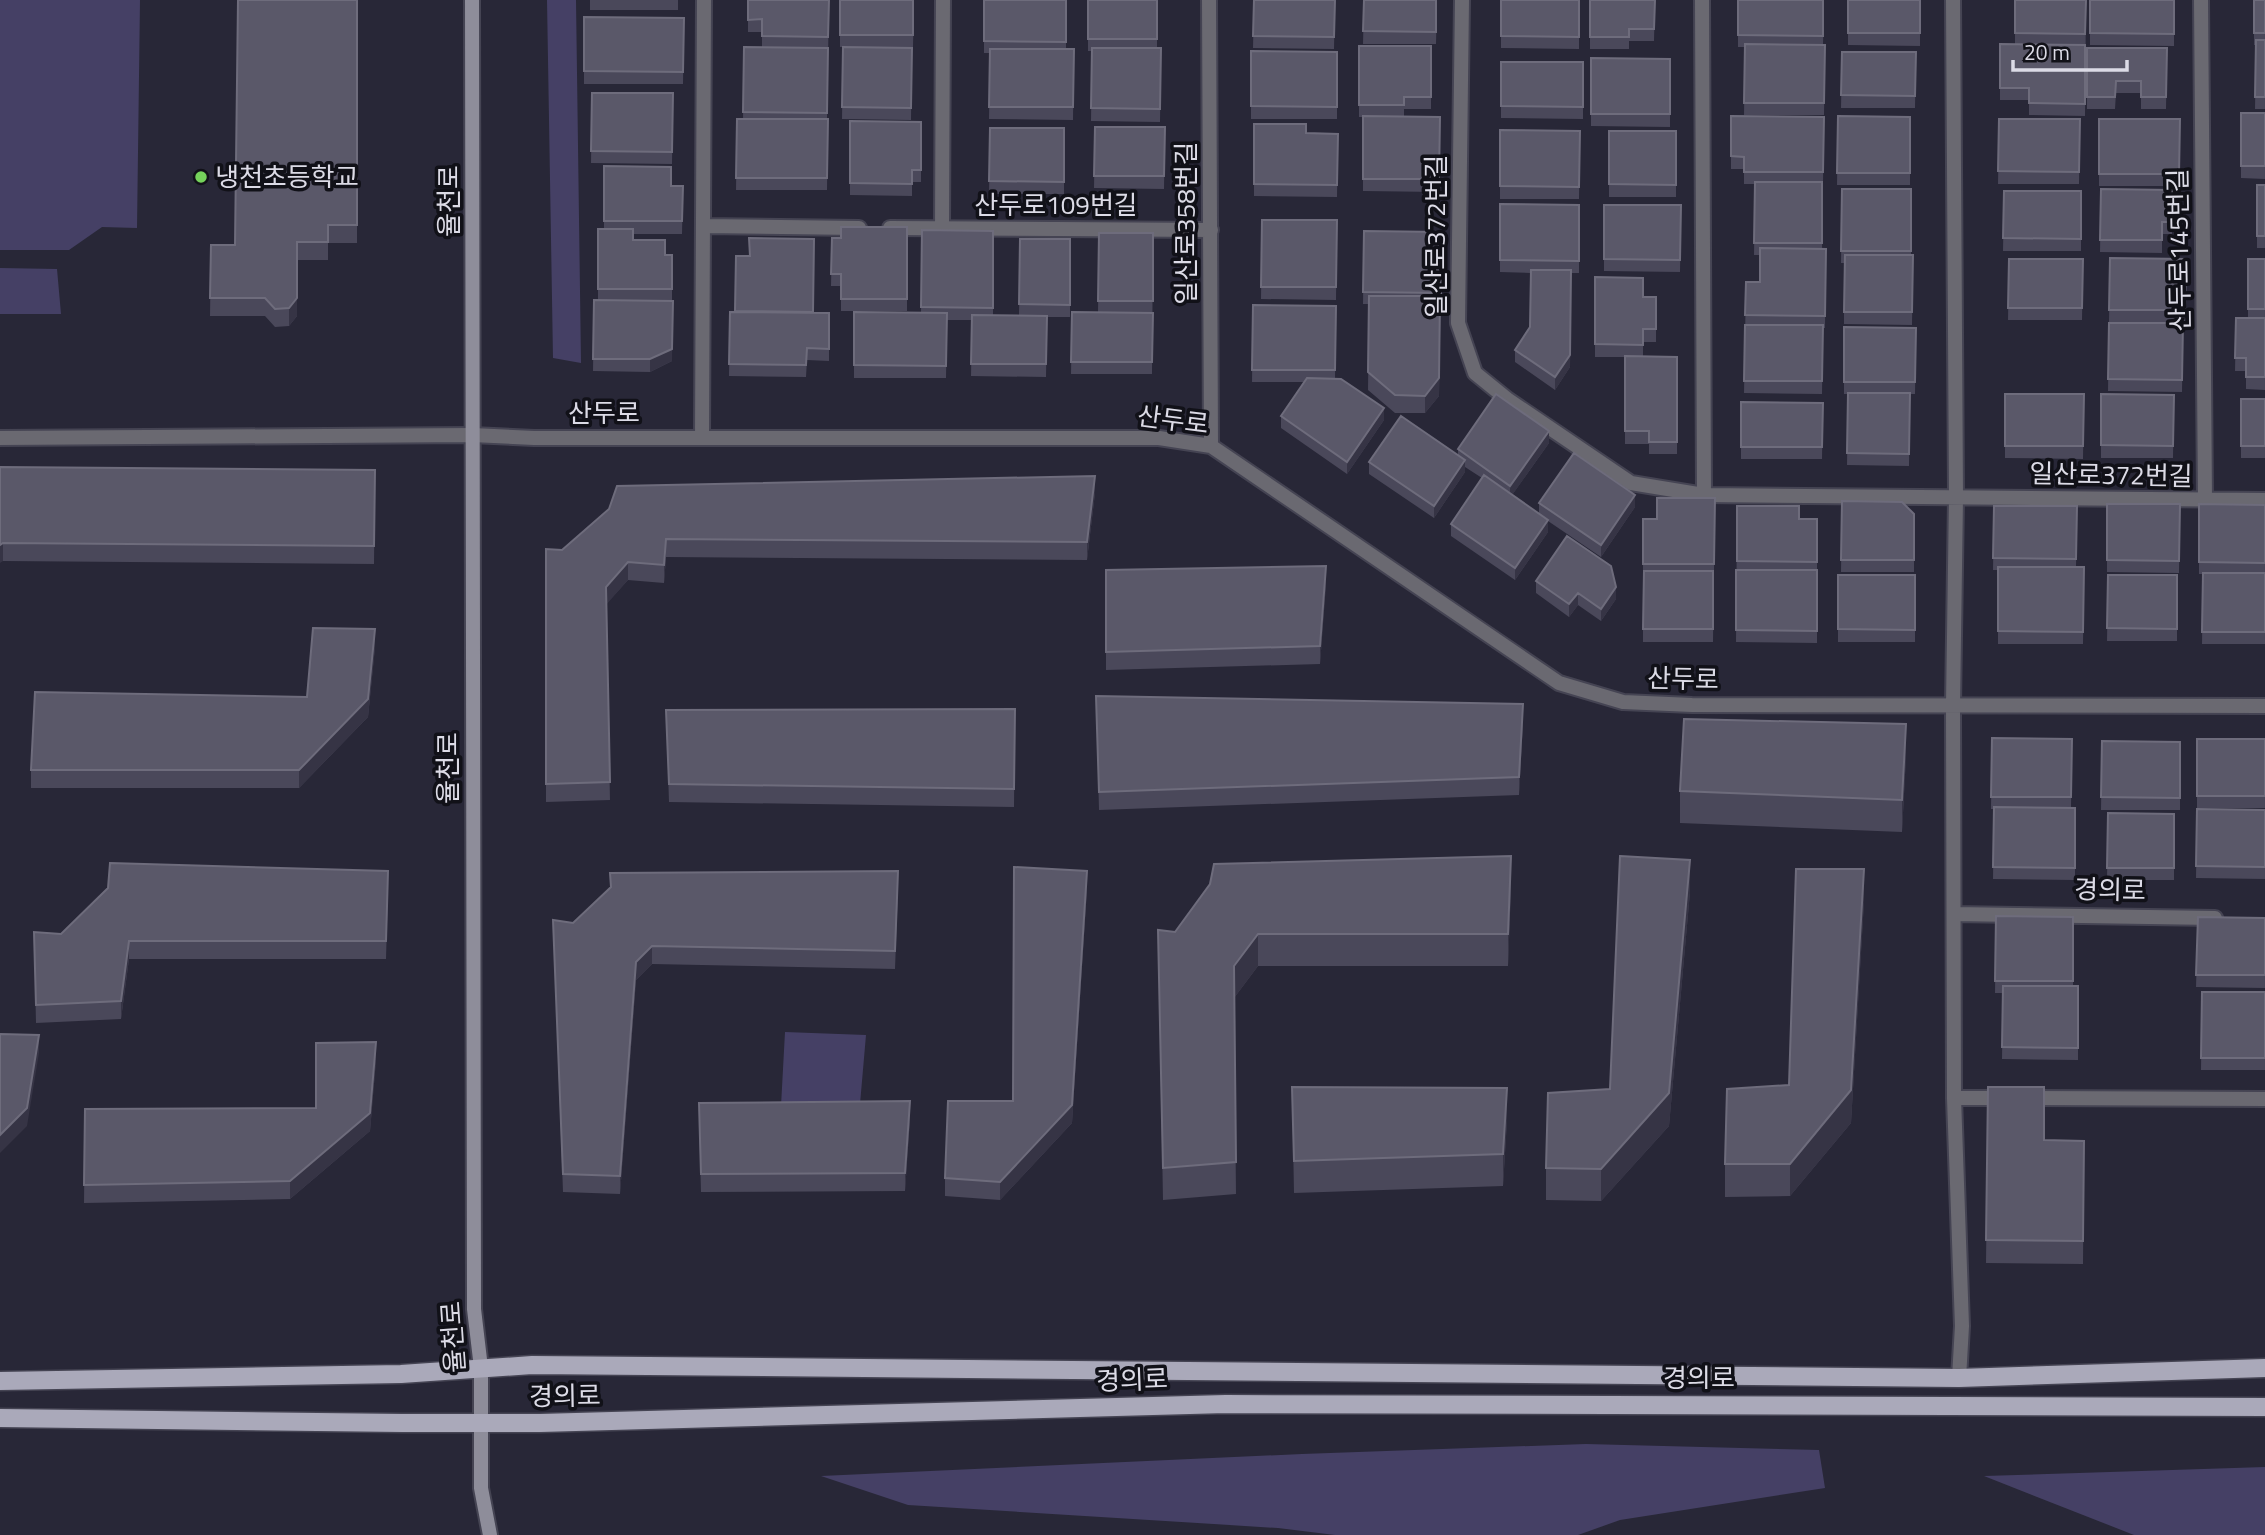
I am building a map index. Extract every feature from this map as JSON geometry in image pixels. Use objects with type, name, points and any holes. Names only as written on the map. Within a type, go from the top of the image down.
[{"type":"main road","name":"율천로","points":[[472,0],[474,1309],[481,1368],[481,1488],[490,1535]]},
{"type":"main road","name":"경의로","points":[[0,1381],[401,1374],[533,1365],[1959,1378],[2265,1368]]},
{"type":"main road","name":"경의로","points":[[0,1418],[481,1423],[1226,1404],[2265,1407]]},
{"type":"street","points":[[702,438],[704,0]]},
{"type":"street","name":"산두로109번길","points":[[942,229],[943,0]]},
{"type":"street","name":"일산로358번길","points":[[1209,0],[1212,446]]},
{"type":"street","name":"일산로372번길","points":[[1462,0],[1458,323],[1475,373],[1507,399],[1631,483],[1704,495],[2265,500]]},
{"type":"street","points":[[1702,0],[1704,495]]},
{"type":"street","points":[[1953,0],[1956,497],[1953,706],[1954,1098],[1962,1326],[1959,1378]]},
{"type":"street","name":"산두로145번길","points":[[2201,0],[2206,500]]},
{"type":"street","name":"산두로109번길","points":[[704,226],[1211,230]]},
{"type":"street","name":"산두로","points":[[0,438],[472,435],[534,438],[1159,438],[1212,446],[1559,683],[1623,702],[1706,705],[2265,706]]},
{"type":"street","name":"경의로","points":[[1954,914],[2224,918]]},
{"type":"street","points":[[1954,1098],[2265,1100]]},
{"type":"shaded area","points":[[0,0],[140,0],[137,228],[102,227],[69,250],[0,250]]},
{"type":"shaded area","points":[[547,0],[576,0],[581,363],[553,358]]},
{"type":"shaded area","points":[[0,268],[57,269],[61,314],[0,314]]},
{"type":"shaded area","points":[[785,1032],[866,1035],[860,1104],[781,1106]]},
{"type":"shaded area","points":[[1586,1444],[1819,1450],[1825,1488],[1620,1520],[1578,1535],[1335,1535],[1278,1528],[908,1505],[821,1476],[1302,1454]]},
{"type":"shaded area","points":[[2265,1467],[2265,1535],[2134,1535],[1984,1476]]},
{"type":"building","points":[[238,0],[357,0],[357,225],[328,225],[328,242],[297,242],[297,298],[289,308],[275,309],[265,298],[210,298],[211,245],[235,245]]},
{"type":"building","points":[[748,0],[829,0],[828,37],[762,36],[762,19],[748,20]]},
{"type":"building","points":[[840,0],[913,0],[913,35],[840,35]]},
{"type":"building","points":[[984,0],[1066,0],[1066,42],[984,41]]},
{"type":"building","points":[[1088,0],[1157,0],[1157,39],[1088,39]]},
{"type":"building","points":[[1254,0],[1335,0],[1334,37],[1253,36]]},
{"type":"building","points":[[1364,0],[1436,0],[1436,32],[1363,31]]},
{"type":"building","points":[[1501,0],[1579,0],[1579,37],[1501,36]]},
{"type":"building","points":[[1590,0],[1655,0],[1654,29],[1629,29],[1629,37],[1590,37]]},
{"type":"building","points":[[1738,0],[1823,0],[1823,36],[1738,35]]},
{"type":"building","points":[[1848,0],[1920,0],[1920,33],[1848,33]]},
{"type":"building","points":[[2015,0],[2086,0],[2085,34],[2015,33]]},
{"type":"building","points":[[2090,0],[2174,0],[2174,34],[2090,33]]},
{"type":"building","points":[[2254,0],[2265,0],[2265,33],[2254,33]]},
{"type":"building","points":[[584,17],[684,18],[683,72],[584,71]]},
{"type":"building","points":[[2256,40],[2265,40],[2265,97],[2255,97]]},
{"type":"building","points":[[1745,44],[1825,45],[1824,103],[1744,103]]},
{"type":"building","points":[[2000,44],[2085,45],[2085,104],[2029,103],[2029,88],[2000,88]]},
{"type":"building","points":[[1359,46],[1431,46],[1431,97],[1404,97],[1404,105],[1359,105]]},
{"type":"building","points":[[744,47],[828,48],[827,113],[743,112]]},
{"type":"building","points":[[843,47],[912,48],[911,108],[842,107]]},
{"type":"building","points":[[1092,48],[1161,48],[1160,109],[1091,108]]},
{"type":"building","points":[[2087,48],[2167,48],[2166,97],[2141,97],[2141,81],[2116,81],[2115,97],[2087,97]]},
{"type":"building","points":[[990,49],[1074,49],[1073,107],[989,107]]},
{"type":"building","points":[[1251,51],[1337,52],[1337,107],[1251,106]]},
{"type":"building","points":[[1842,52],[1916,52],[1915,96],[1841,95]]},
{"type":"building","points":[[1591,58],[1670,59],[1670,114],[1591,114]]},
{"type":"building","points":[[1501,62],[1583,62],[1583,107],[1501,106]]},
{"type":"building","points":[[592,93],[673,93],[672,152],[591,151]]},
{"type":"building","points":[[2241,113],[2265,113],[2265,166],[2241,166]]},
{"type":"building","points":[[1363,116],[1440,117],[1439,179],[1363,179]]},
{"type":"building","points":[[1731,116],[1824,117],[1823,172],[1744,172],[1744,157],[1731,156]]},
{"type":"building","points":[[1838,116],[1910,117],[1910,173],[1837,173]]},
{"type":"building","points":[[737,119],[828,119],[827,178],[736,178]]},
{"type":"building","points":[[1999,119],[2080,119],[2079,172],[1998,171]]},
{"type":"building","points":[[2099,119],[2180,119],[2179,174],[2099,174]]},
{"type":"building","points":[[850,121],[921,122],[921,170],[912,170],[912,184],[850,183]]},
{"type":"building","points":[[1254,124],[1306,124],[1306,133],[1338,134],[1337,185],[1254,184]]},
{"type":"building","points":[[1095,127],[1165,127],[1164,176],[1094,176]]},
{"type":"building","points":[[990,128],[1064,128],[1064,182],[989,181]]},
{"type":"building","points":[[1500,130],[1580,131],[1579,187],[1500,186]]},
{"type":"building","points":[[1609,131],[1676,131],[1676,185],[1609,184]]},
{"type":"building","points":[[604,166],[671,167],[671,186],[683,186],[682,221],[604,221]]},
{"type":"building","points":[[1755,182],[1822,182],[1822,243],[1754,243]]},
{"type":"building","points":[[2257,185],[2265,185],[2265,236],[2257,236]]},
{"type":"building","points":[[1842,189],[1911,189],[1911,251],[1841,251]]},
{"type":"building","points":[[2101,189],[2172,190],[2172,222],[2162,222],[2162,240],[2100,240]]},
{"type":"building","points":[[2004,191],[2081,191],[2081,239],[2003,238]]},
{"type":"building","points":[[1500,204],[1579,205],[1579,261],[1500,260]]},
{"type":"building","points":[[1604,205],[1681,205],[1680,260],[1604,259]]},
{"type":"building","points":[[1262,220],[1337,220],[1336,287],[1261,287]]},
{"type":"building","points":[[841,227],[907,227],[907,299],[841,299],[841,274],[831,274],[832,238],[841,238]]},
{"type":"building","points":[[598,229],[633,229],[633,240],[665,240],[665,255],[672,255],[672,289],[598,289]]},
{"type":"building","points":[[922,230],[993,231],[993,308],[921,307]]},
{"type":"building","points":[[1364,231],[1442,232],[1441,293],[1363,292]]},
{"type":"building","points":[[1099,233],[1153,233],[1153,301],[1098,301]]},
{"type":"building","points":[[749,238],[814,239],[813,312],[735,311],[736,256],[750,256]]},
{"type":"building","points":[[1020,239],[1070,239],[1070,305],[1019,304]]},
{"type":"building","points":[[1760,248],[1826,249],[1825,316],[1745,315],[1746,282],[1760,282]]},
{"type":"building","points":[[1845,255],[1913,255],[1912,312],[1844,312]]},
{"type":"building","points":[[2110,258],[2186,259],[2185,310],[2109,310]]},
{"type":"building","points":[[2009,259],[2083,259],[2082,308],[2008,308]]},
{"type":"building","points":[[2248,259],[2265,259],[2265,309],[2248,309]]},
{"type":"building","points":[[1531,270],[1571,270],[1570,355],[1555,377],[1515,350],[1530,327]]},
{"type":"building","points":[[1595,277],[1643,278],[1643,297],[1656,297],[1656,329],[1643,329],[1643,345],[1595,344]]},
{"type":"building","points":[[1369,296],[1440,296],[1439,378],[1425,396],[1395,395],[1368,372]]},
{"type":"building","points":[[594,300],[673,301],[672,349],[650,359],[593,359]]},
{"type":"building","points":[[1253,305],[1336,306],[1335,370],[1252,370]]},
{"type":"building","points":[[730,312],[829,313],[829,349],[807,348],[806,365],[729,364]]},
{"type":"building","points":[[854,312],[947,313],[946,366],[854,365]]},
{"type":"building","points":[[1072,312],[1153,313],[1152,362],[1071,362]]},
{"type":"building","points":[[972,315],[1047,316],[1046,364],[971,364]]},
{"type":"building","points":[[2236,318],[2265,318],[2265,377],[2246,377],[2246,358],[2235,358]]},
{"type":"building","points":[[2109,323],[2183,323],[2182,380],[2108,379]]},
{"type":"building","points":[[1745,325],[1823,325],[1822,381],[1744,381]]},
{"type":"building","points":[[1844,327],[1916,328],[1915,382],[1844,382]]},
{"type":"building","points":[[1625,356],[1677,357],[1677,442],[1649,442],[1649,431],[1625,431]]},
{"type":"building","points":[[1307,378],[1341,379],[1384,408],[1347,462],[1281,416]]},
{"type":"building","points":[[1848,393],[1910,393],[1909,454],[1847,453]]},
{"type":"building","points":[[1496,394],[1549,431],[1510,486],[1458,449]]},
{"type":"building","points":[[2005,394],[2084,394],[2083,446],[2005,446]]},
{"type":"building","points":[[2101,394],[2174,395],[2173,446],[2101,445]]},
{"type":"building","points":[[2241,399],[2265,399],[2265,446],[2241,446]]},
{"type":"building","points":[[1741,402],[1823,403],[1822,447],[1741,447]]},
{"type":"building","points":[[1401,416],[1465,460],[1434,506],[1369,462]]},
{"type":"building","points":[[1574,453],[1635,495],[1601,545],[1539,503]]},
{"type":"building","points":[[0,467],[375,470],[374,546],[0,545]]},
{"type":"building","points":[[1484,475],[1548,520],[1515,568],[1451,524]]},
{"type":"building","points":[[1095,476],[1087,542],[666,539],[664,565],[628,562],[606,587],[610,782],[546,784],[546,549],[562,550],[609,509],[617,486]]},
{"type":"building","points":[[1657,498],[1715,498],[1714,564],[1643,564],[1643,519],[1657,519]]},
{"type":"building","points":[[1842,501],[1902,502],[1914,514],[1914,560],[1841,560]]},
{"type":"building","points":[[2107,504],[2180,504],[2179,561],[2107,560]]},
{"type":"building","points":[[2199,504],[2265,505],[2265,563],[2199,562]]},
{"type":"building","points":[[1737,506],[1799,506],[1799,519],[1817,519],[1817,562],[1737,561]]},
{"type":"building","points":[[1994,506],[2077,506],[2076,559],[1993,558]]},
{"type":"building","points":[[1567,536],[1611,566],[1616,587],[1601,609],[1578,593],[1569,604],[1536,581]]},
{"type":"building","points":[[1326,566],[1320,646],[1106,652],[1106,570]]},
{"type":"building","points":[[1998,567],[2084,567],[2083,632],[1998,631]]},
{"type":"building","points":[[1736,570],[1817,570],[1817,631],[1736,630]]},
{"type":"building","points":[[1644,571],[1713,571],[1713,629],[1643,629]]},
{"type":"building","points":[[2203,573],[2265,573],[2265,632],[2202,632]]},
{"type":"building","points":[[1838,575],[1915,575],[1915,630],[1838,629]]},
{"type":"building","points":[[2108,575],[2177,575],[2177,629],[2107,628]]},
{"type":"building","points":[[313,628],[375,629],[368,699],[299,770],[31,770],[35,692],[307,697]]},
{"type":"building","points":[[1096,696],[1523,704],[1519,777],[1099,792]]},
{"type":"building","points":[[1015,709],[1014,789],[669,784],[666,710]]},
{"type":"building","points":[[1684,719],[1906,724],[1902,800],[1680,791]]},
{"type":"building","points":[[1992,738],[2072,739],[2071,797],[1991,797]]},
{"type":"building","points":[[2197,739],[2265,739],[2265,796],[2197,796]]},
{"type":"building","points":[[2102,741],[2180,742],[2180,798],[2101,797]]},
{"type":"building","points":[[1994,807],[2075,808],[2075,868],[1993,867]]},
{"type":"building","points":[[2197,809],[2265,810],[2265,867],[2196,866]]},
{"type":"building","points":[[2108,813],[2174,814],[2174,868],[2107,868]]},
{"type":"building","points":[[1511,856],[1508,934],[1258,934],[1234,966],[1236,1162],[1163,1168],[1158,930],[1175,932],[1210,884],[1214,864]]},
{"type":"building","points":[[1620,856],[1690,860],[1669,1093],[1601,1169],[1546,1168],[1548,1093],[1610,1089]]},
{"type":"building","points":[[110,863],[388,871],[386,941],[129,941],[121,1001],[36,1005],[34,932],[61,934],[108,888]]},
{"type":"building","points":[[1014,867],[1087,871],[1072,1105],[1000,1182],[945,1178],[948,1101],[1013,1101]]},
{"type":"building","points":[[1796,869],[1864,869],[1851,1090],[1790,1164],[1725,1164],[1727,1089],[1789,1085]]},
{"type":"building","points":[[898,871],[895,951],[652,946],[636,962],[620,1176],[563,1174],[553,920],[573,923],[611,887],[610,873]]},
{"type":"building","points":[[1996,916],[2073,917],[2073,981],[1995,981]]},
{"type":"building","points":[[2198,917],[2265,918],[2265,975],[2196,975]]},
{"type":"building","points":[[2003,986],[2078,986],[2078,1048],[2002,1047]]},
{"type":"building","points":[[2202,992],[2265,992],[2265,1058],[2201,1058]]},
{"type":"building","points":[[0,1034],[39,1035],[27,1108],[0,1135]]},
{"type":"building","points":[[376,1042],[370,1113],[290,1181],[84,1185],[85,1109],[316,1108],[316,1043]]},
{"type":"building","points":[[1292,1087],[1507,1088],[1503,1154],[1294,1161]]},
{"type":"building","points":[[1988,1087],[2044,1087],[2044,1140],[2084,1141],[2083,1241],[1986,1240]]},
{"type":"building","points":[[910,1101],[905,1173],[701,1174],[699,1103]]},
{"type":"place","name":"냉천초등학교","points":[[201,177]]}]
